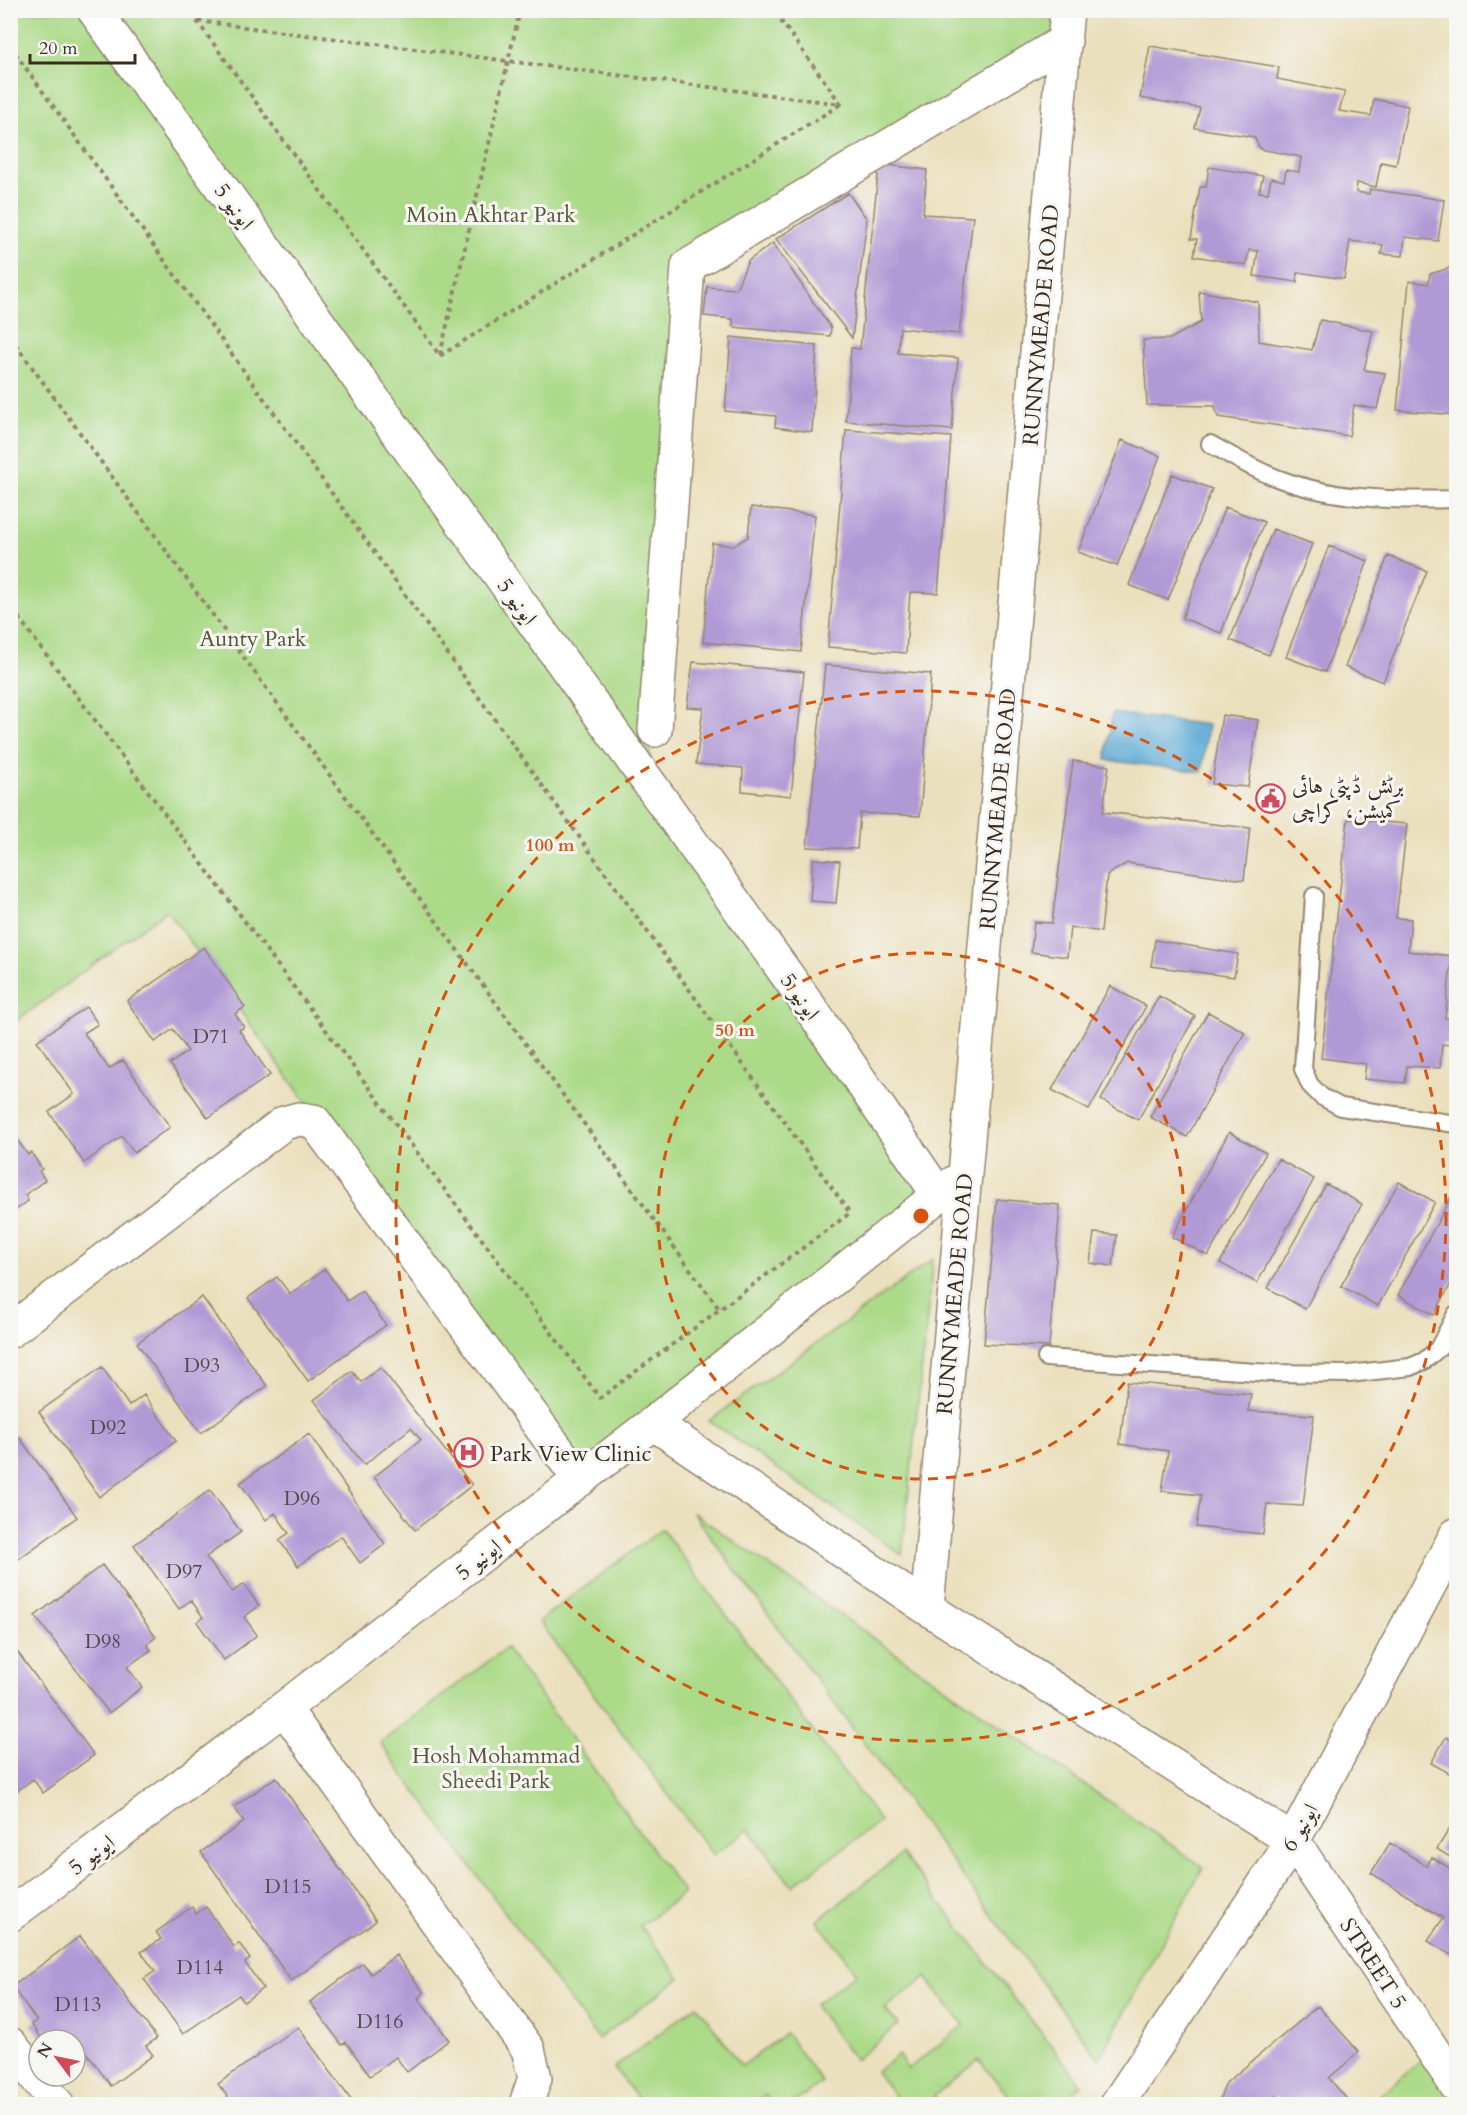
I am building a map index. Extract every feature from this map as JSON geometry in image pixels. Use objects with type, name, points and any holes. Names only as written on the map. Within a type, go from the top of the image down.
[{"type":"street","name":"ایونیو 5","points":[[100,12],[800,994],[938,1194]]},
{"type":"street","points":[[655,730],[688,266],[1066,26]]},
{"type":"street","name":"RUNNYMEADE ROAD","points":[[927,1608],[1066,26]]},
{"type":"street","points":[[10,1331],[284,1123],[299,1119],[314,1121],[580,1480]]},
{"type":"street","name":"ایونیو 5","points":[[10,1915],[580,1480],[964,1175]]},
{"type":"street","points":[[653,1423],[927,1608],[1293,1841]]},
{"type":"street","name":"ایونیو 6","points":[[1117,2104],[1293,1841],[1456,1535]]},
{"type":"street","points":[[284,1708],[528,2049],[535,2078],[526,2104]]},
{"type":"street","name":"STREET 5","points":[[1293,1841],[1456,2085]]},
{"type":"street","points":[[10,2044],[57,2104]]},
{"type":"lane","points":[[1210,444],[1268,475],[1325,492],[1391,501],[1456,499]]},
{"type":"lane","points":[[1314,896],[1302,1069],[1310,1085],[1322,1097],[1341,1107],[1456,1124]]},
{"type":"lane","points":[[1046,1358],[1271,1373],[1360,1373],[1410,1367],[1424,1361],[1438,1349],[1456,1314]]},
{"type":"path","points":[[197,21],[211,10]]},
{"type":"path","points":[[440,356],[520,10]]},
{"type":"path","points":[[773,10],[841,104]]},
{"type":"path","points":[[197,21],[841,104]]},
{"type":"path","points":[[197,21],[440,356]]},
{"type":"path","points":[[10,46],[850,1213],[600,1398],[10,606]]},
{"type":"path","points":[[440,356],[841,104]]},
{"type":"path","points":[[10,337],[720,1310]]},
{"type":"green space","name":"Moin Akhtar Park","points":[[106,10],[1067,11],[1065,41],[688,266],[648,782]]},
{"type":"green space","name":"Aunty Park","points":[[11,11],[81,11],[938,1194],[580,1480],[167,910],[11,1025]]},
{"type":"green space","points":[[933,1259],[902,1555],[709,1421]]},
{"type":"green space","points":[[692,1512],[1203,1867],[1099,2059]]},
{"type":"green space","points":[[662,1529],[880,1821],[792,1886],[749,1829],[713,1855],[539,1621]]},
{"type":"green space","name":"Hosh Mohammad Sheedi Park","points":[[506,1648],[684,1893],[640,1926],[680,1978],[598,2039],[380,1743]]},
{"type":"green space","points":[[902,1854],[1082,2085],[1058,2104],[1015,2104],[979,2060],[934,2096],[941,2104],[901,2104],[876,2072],[898,2055],[908,2069],[964,2025],[926,1977],[885,2009],[898,2025],[855,2060],[814,2005],[857,1973],[817,1921]]},
{"type":"green space","points":[[697,2005],[742,2066],[786,2033],[822,2082],[792,2104],[772,2104],[765,2095],[751,2104],[642,2104],[614,2068]]},
{"type":"green space","points":[[1431,2051],[1456,2085],[1456,2104],[1370,2104]]},
{"type":"water","points":[[1112,713],[1208,725],[1202,772],[1106,760]]},
{"type":"building","points":[[1150,46],[1279,67],[1277,79],[1345,92],[1339,111],[1371,116],[1374,99],[1408,106],[1396,165],[1381,162],[1376,187],[1357,183],[1356,192],[1369,194],[1370,189],[1444,200],[1438,241],[1405,237],[1403,256],[1381,254],[1383,245],[1350,241],[1344,279],[1298,272],[1297,282],[1254,276],[1258,251],[1249,250],[1246,265],[1194,256],[1197,239],[1191,239],[1200,187],[1206,187],[1209,167],[1263,176],[1259,192],[1268,193],[1271,178],[1284,181],[1286,170],[1299,172],[1301,157],[1260,149],[1254,137],[1195,128],[1200,108],[1140,98]]},
{"type":"building","points":[[879,164],[927,170],[923,214],[973,217],[959,334],[900,328],[898,353],[958,358],[952,430],[846,421],[851,348],[860,349]]},
{"type":"building","points":[[848,193],[867,219],[852,338],[776,239]]},
{"type":"building","points":[[773,243],[831,328],[830,336],[733,327],[733,319],[704,316],[707,287],[736,289],[748,261]]},
{"type":"building","points":[[1456,266],[1456,415],[1397,410],[1409,281],[1428,284],[1430,274]]},
{"type":"building","points":[[1199,291],[1258,302],[1259,341],[1312,350],[1320,320],[1373,331],[1364,370],[1385,373],[1377,409],[1354,405],[1349,436],[1218,417],[1215,406],[1147,405],[1143,340],[1170,339],[1201,322]]},
{"type":"building","points":[[731,337],[817,346],[812,432],[775,427],[776,416],[725,411]]},
{"type":"building","points":[[846,430],[951,437],[938,593],[910,592],[906,653],[828,647]]},
{"type":"building","points":[[1122,440],[1160,456],[1117,566],[1078,552]]},
{"type":"building","points":[[1172,474],[1212,489],[1168,600],[1129,585]]},
{"type":"building","points":[[751,507],[815,515],[801,652],[703,642],[712,543],[733,546],[748,537]]},
{"type":"building","points":[[1225,507],[1264,522],[1221,633],[1182,618]]},
{"type":"building","points":[[1273,529],[1312,544],[1269,655],[1230,640]]},
{"type":"building","points":[[1329,546],[1368,561],[1325,672],[1286,657]]},
{"type":"building","points":[[1388,556],[1427,571],[1383,682],[1345,667]]},
{"type":"building","points":[[693,662],[804,672],[791,796],[742,791],[743,768],[696,764],[703,708],[687,707]]},
{"type":"building","points":[[825,665],[931,674],[920,816],[860,813],[857,849],[807,847]]},
{"type":"building","points":[[1222,715],[1258,720],[1248,787],[1212,784]]},
{"type":"building","points":[[1073,761],[1109,766],[1103,812],[1250,828],[1244,880],[1127,863],[1107,875],[1101,932],[1070,927],[1067,957],[1031,952],[1034,922],[1052,923]]},
{"type":"building","points":[[1348,819],[1407,824],[1396,918],[1411,919],[1408,951],[1452,956],[1445,1018],[1453,1019],[1450,1045],[1442,1044],[1440,1068],[1407,1066],[1405,1083],[1364,1079],[1366,1064],[1321,1058]]},
{"type":"building","points":[[813,859],[840,861],[836,903],[810,901]]},
{"type":"building","points":[[1155,940],[1238,954],[1234,977],[1151,966]]},
{"type":"building","points":[[204,947],[245,1007],[235,1014],[244,1027],[239,1030],[270,1075],[208,1118],[170,1064],[188,1051],[173,1029],[155,1042],[127,1001]]},
{"type":"building","points":[[1110,986],[1146,1006],[1089,1110],[1052,1090]]},
{"type":"building","points":[[1159,996],[1195,1016],[1138,1120],[1101,1100]]},
{"type":"building","points":[[86,1007],[98,1024],[84,1033],[109,1069],[123,1060],[170,1127],[134,1153],[122,1136],[84,1163],[49,1112],[74,1094],[37,1041]]},
{"type":"building","points":[[1208,1012],[1245,1032],[1187,1137],[1150,1117]]},
{"type":"building","points":[[10,1130],[28,1155],[31,1152],[42,1169],[39,1171],[45,1180],[25,1195],[28,1201],[10,1214]]},
{"type":"building","points":[[1229,1132],[1266,1153],[1208,1256],[1172,1237]]},
{"type":"building","points":[[1278,1159],[1314,1179],[1257,1283],[1220,1263]]},
{"type":"building","points":[[1399,1182],[1435,1202],[1378,1306],[1341,1286]]},
{"type":"building","points":[[1326,1184],[1362,1204],[1305,1309],[1268,1288]]},
{"type":"building","points":[[1456,1188],[1456,1274],[1434,1315],[1398,1295]]},
{"type":"building","points":[[997,1199],[1060,1205],[1049,1347],[984,1344]]},
{"type":"building","points":[[1094,1233],[1117,1235],[1113,1266],[1090,1263]]},
{"type":"building","points":[[325,1269],[347,1301],[362,1291],[386,1325],[308,1381],[248,1298],[277,1277],[290,1294]]},
{"type":"building","points":[[202,1297],[267,1386],[201,1433],[137,1343]]},
{"type":"building","points":[[102,1367],[129,1406],[144,1395],[176,1441],[99,1497],[39,1412]]},
{"type":"building","points":[[380,1367],[472,1485],[415,1530],[374,1477],[421,1440],[411,1428],[364,1465],[314,1400],[352,1371],[361,1382]]},
{"type":"building","points":[[1127,1382],[1251,1394],[1248,1411],[1314,1415],[1303,1506],[1267,1504],[1263,1534],[1196,1527],[1201,1495],[1162,1491],[1168,1451],[1120,1444]]},
{"type":"building","points":[[17,1434],[77,1517],[10,1565],[10,1439]]},
{"type":"building","points":[[309,1434],[385,1544],[360,1563],[341,1536],[298,1566],[279,1540],[289,1533],[275,1513],[266,1520],[240,1483]]},
{"type":"building","points":[[210,1490],[241,1532],[206,1557],[232,1592],[244,1584],[259,1606],[244,1617],[257,1635],[224,1660],[197,1622],[203,1617],[191,1600],[179,1609],[134,1545]]},
{"type":"building","points":[[102,1565],[156,1637],[147,1644],[151,1650],[127,1667],[142,1687],[109,1713],[35,1616]]},
{"type":"building","points":[[10,1642],[94,1755],[43,1793],[33,1779],[10,1796]]},
{"type":"building","points":[[1446,1737],[1456,1744],[1456,1777],[1431,1763]]},
{"type":"building","points":[[276,1777],[376,1921],[291,1981],[201,1852],[244,1822],[234,1807]]},
{"type":"building","points":[[1456,1818],[1456,1861],[1437,1849]]},
{"type":"building","points":[[1390,1843],[1427,1866],[1432,1857],[1456,1872],[1456,1946],[1451,1955],[1428,1941],[1443,1918],[1371,1873]]},
{"type":"building","points":[[192,1907],[196,1914],[206,1907],[234,1947],[239,1943],[250,1959],[245,1963],[263,1988],[244,2002],[239,1995],[183,2034],[144,1979],[155,1971],[141,1952],[161,1939],[156,1932]]},
{"type":"building","points":[[80,1936],[157,2038],[146,2046],[153,2055],[111,2086],[87,2053],[87,2028],[34,2028],[31,2024],[37,2021],[12,1987]]},
{"type":"building","points":[[396,1955],[424,1993],[418,1998],[449,2040],[407,2072],[396,2057],[370,2076],[346,2042],[342,2045],[310,2002],[363,1963],[371,1974]]},
{"type":"building","points":[[1318,2006],[1359,2052],[1329,2078],[1351,2104],[1283,2104],[1277,2096],[1267,2104],[1226,2104],[1220,2098],[1226,2083]]},
{"type":"building","points":[[298,2027],[354,2104],[233,2104],[218,2084]]},
{"type":"place","name":"برٹش ڈپٹی ہائی کمیشن، کراچی","points":[[1271,798]]},
{"type":"place","name":"Park View Clinic","points":[[469,1453]]}]
